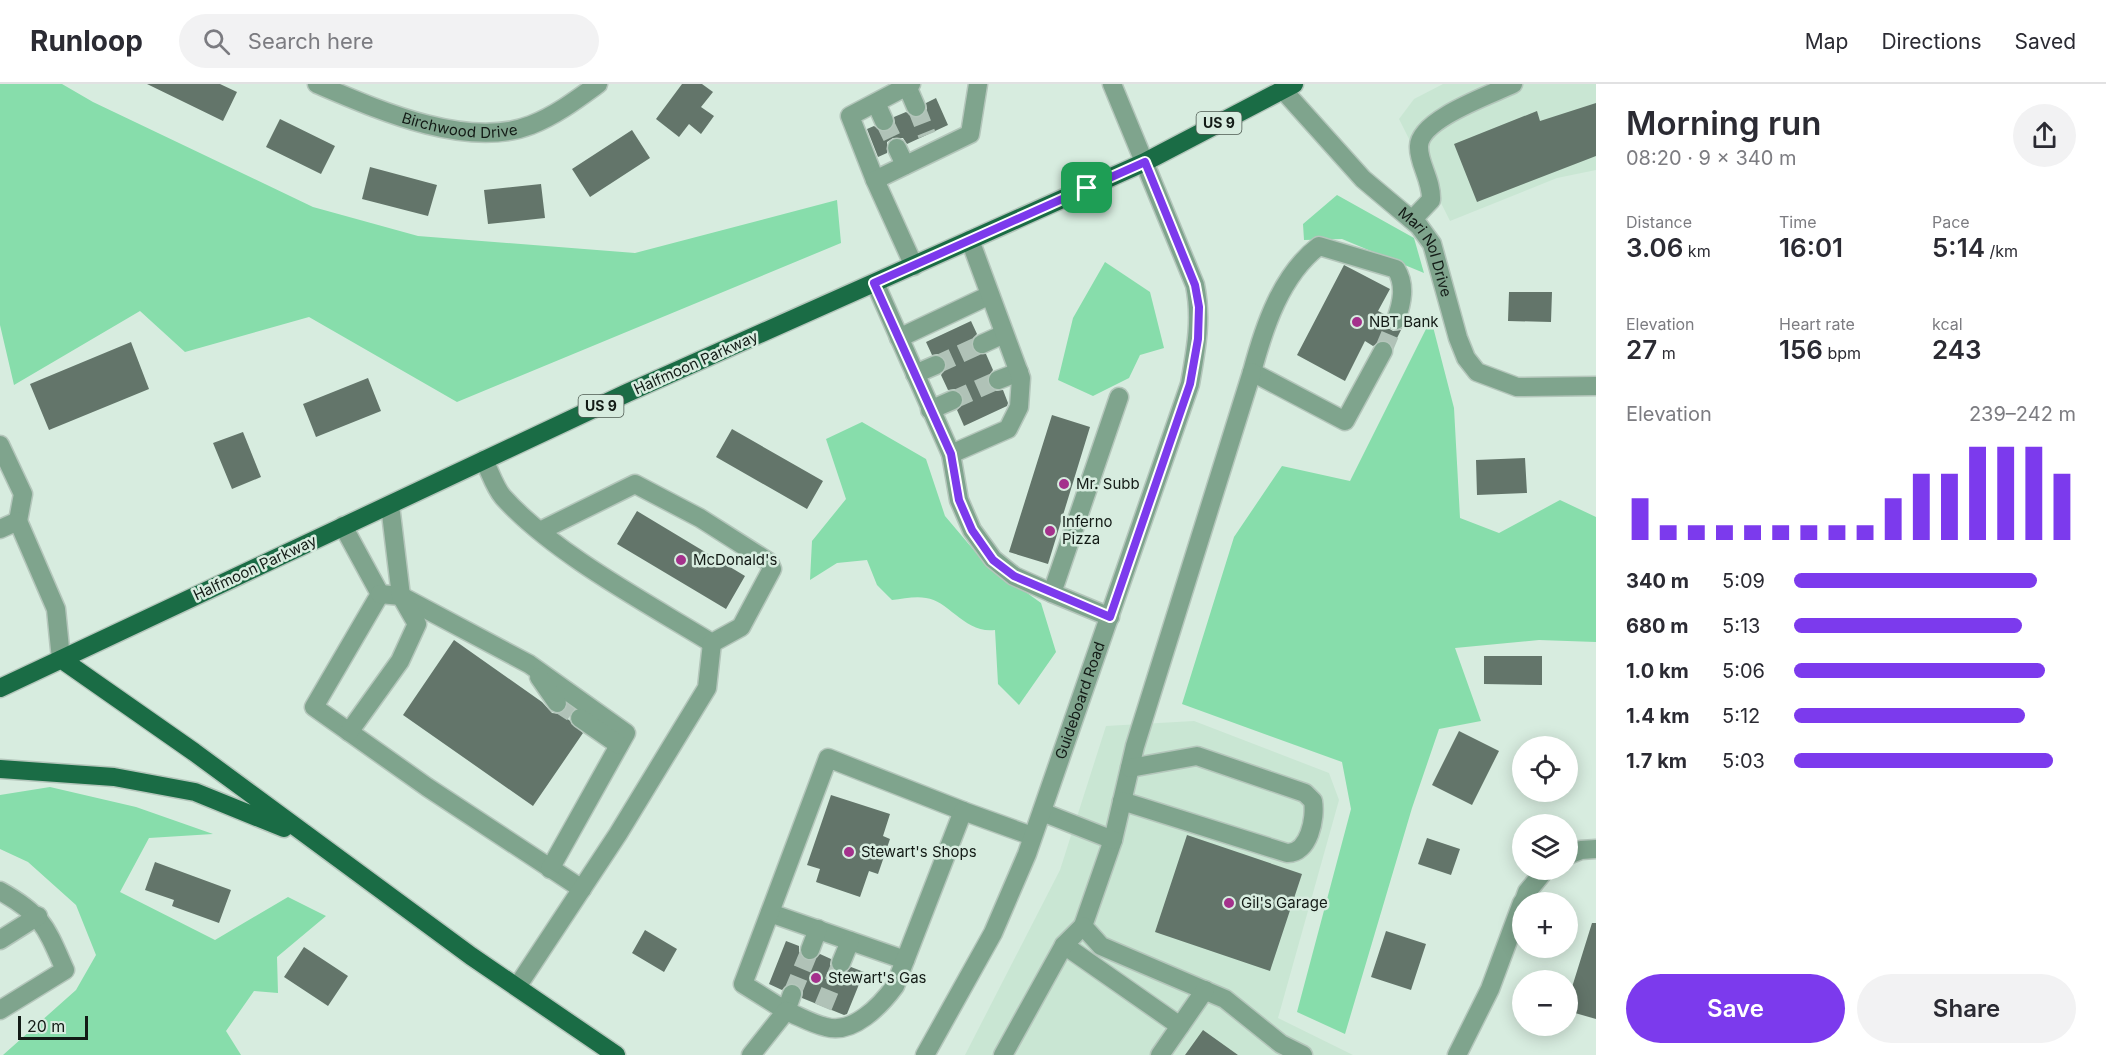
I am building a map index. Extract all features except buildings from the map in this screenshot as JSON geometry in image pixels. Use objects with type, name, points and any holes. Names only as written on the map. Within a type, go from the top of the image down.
[{"type":"main road","name":"Halfmoon Parkway","points":[[0,687],[484,460],[1145,162],[1288,87]]},
{"type":"main road","points":[[60,659],[517,987],[616,1055]]},
{"type":"main road","points":[[0,769],[114,777],[195,792],[307,837]]},
{"type":"street","name":"Birchwood Drive","points":[[317,84],[372,107],[423,124],[470,131],[528,126],[559,112],[598,84]]},
{"type":"street","points":[[874,180],[905,165],[930,143],[970,134],[978,84]]},
{"type":"street","name":"Guideboard Road","points":[[925,1055],[993,933],[1027,854],[1190,384],[1198,339],[1199,307],[1195,285],[1112,84]]},
{"type":"street","points":[[1412,220],[1431,200],[1432,189],[1418,148],[1420,137],[1431,125],[1447,115],[1513,84]]},
{"type":"street","points":[[914,266],[874,180],[850,116],[909,85],[916,107]]},
{"type":"street","name":"Mari Nol Drive","points":[[1288,87],[1364,179],[1412,220],[1432,244],[1458,338],[1466,357],[1477,372],[1517,387],[1596,386]]},
{"type":"street","points":[[876,103],[884,122]]},
{"type":"street","points":[[897,148],[905,165]]},
{"type":"street","points":[[951,454],[1008,429],[1019,407],[1021,378],[970,240]]},
{"type":"street","points":[[1003,1055],[1064,945],[1083,926],[1113,840],[1130,768],[1260,341],[1278,297],[1306,255],[1319,246],[1396,269],[1401,277],[1402,302],[1396,320]]},
{"type":"street","points":[[874,283],[951,454],[959,500],[972,530],[988,552],[1014,576],[1110,617]]},
{"type":"street","points":[[899,338],[990,295]]},
{"type":"street","points":[[982,344],[1004,334]]},
{"type":"street","points":[[1252,372],[1345,421],[1383,351]]},
{"type":"street","points":[[915,374],[936,365]]},
{"type":"street","points":[[998,380],[1018,372]]},
{"type":"street","points":[[1052,593],[1119,397]]},
{"type":"street","points":[[930,410],[953,400]]},
{"type":"street","points":[[0,445],[23,494],[18,521],[56,609],[60,659]]},
{"type":"street","points":[[484,460],[502,496],[540,531],[598,572],[712,643]]},
{"type":"street","points":[[540,531],[635,484],[700,518],[769,562],[772,569],[741,627],[712,643]]},
{"type":"street","points":[[349,732],[400,661],[417,624],[401,596],[390,505]]},
{"type":"street","points":[[0,529],[18,521]]},
{"type":"street","points":[[343,526],[380,594]]},
{"type":"street","points":[[380,594],[401,596],[529,664],[626,733],[550,869]]},
{"type":"street","points":[[380,594],[314,707],[582,889]]},
{"type":"street","points":[[517,987],[582,889],[707,688],[712,643]]},
{"type":"street","points":[[529,664],[557,703]]},
{"type":"street","points":[[580,718],[619,745]]},
{"type":"street","points":[[1122,801],[1287,854],[1298,851],[1305,844],[1314,812],[1313,801],[1305,793],[1205,757],[1178,757],[1130,768]]},
{"type":"street","points":[[963,811],[895,986],[883,1003],[846,1027],[828,1028],[820,1015],[743,984],[828,758],[1032,836]]},
{"type":"street","points":[[1041,812],[1113,840]]},
{"type":"street","points":[[1578,851],[1596,849]]},
{"type":"street","points":[[1527,892],[1537,880]]},
{"type":"street","points":[[0,891],[38,916],[46,926],[65,970],[0,1010]]},
{"type":"street","points":[[770,913],[905,960]]},
{"type":"street","points":[[0,940],[38,916]]},
{"type":"street","points":[[1083,926],[1101,946],[1224,999],[1281,1044],[1303,1055]]},
{"type":"street","points":[[810,950],[818,929]]},
{"type":"street","points":[[1457,1055],[1490,989],[1512,932]]},
{"type":"street","points":[[841,963],[849,941]]},
{"type":"street","points":[[1064,945],[1180,1026]]},
{"type":"street","points":[[1160,1055],[1205,990]]},
{"type":"street","points":[[751,1055],[789,1003]]},
{"type":"shaded area","points":[[1443,84],[1596,84],[1596,170],[1557,178],[1450,221],[1399,119],[1414,99]]},
{"type":"shaded area","points":[[1194,721],[1329,773],[1339,800],[1278,1018],[1353,1055],[965,1055],[1060,870],[1106,726]]},
{"type":"green space","points":[[0,84],[62,84],[93,102],[313,207],[418,236],[635,253],[837,200],[841,243],[457,402],[309,317],[185,352],[140,311],[14,385],[0,325]]},
{"type":"green space","points":[[1337,195],[1414,238],[1424,273],[1342,239],[1304,240],[1303,224]]},
{"type":"green space","points":[[1105,262],[1150,292],[1164,348],[1140,355],[1129,378],[1093,396],[1058,380],[1073,318]]},
{"type":"green space","points":[[1431,319],[1454,408],[1460,518],[1499,533],[1560,500],[1596,517],[1596,642],[1539,640],[1455,648],[1481,721],[1439,729],[1412,808],[1345,1034],[1297,1012],[1351,809],[1342,762],[1182,704],[1234,537],[1282,466],[1350,481]]},
{"type":"green space","points":[[862,422],[926,459],[945,516],[983,561],[1041,603],[1056,652],[1019,705],[998,684],[995,630],[975,627],[934,600],[918,597],[892,600],[877,585],[867,560],[837,563],[810,580],[812,541],[846,499],[826,439]]},
{"type":"green space","points":[[50,787],[136,807],[213,834],[149,838],[120,892],[215,940],[288,897],[326,916],[277,957],[278,993],[254,991],[226,1031],[241,1055],[3,1055],[76,990],[96,955],[76,905],[28,862],[0,849],[0,795]]},
{"type":"tunnel","points":[[916,107],[927,135]]},
{"type":"tunnel","points":[[884,121],[897,148]]},
{"type":"tunnel","points":[[1383,351],[1396,320]]},
{"type":"tunnel","points":[[936,365],[982,344]]},
{"type":"tunnel","points":[[953,400],[998,380]]},
{"type":"tunnel","points":[[557,703],[580,718]]},
{"type":"tunnel","points":[[792,994],[810,950]]},
{"type":"tunnel","points":[[823,1007],[841,963]]},
{"type":"place","name":"NBT Bank","points":[[1357,322]]},
{"type":"place","name":"Mr. Subb","points":[[1064,484]]},
{"type":"place","name":"Inferno Pizza","points":[[1050,531]]},
{"type":"place","name":"McDonald's","points":[[681,560]]},
{"type":"place","name":"Stewart's Shops","points":[[849,852]]},
{"type":"place","name":"Gil's Garage","points":[[1229,903]]},
{"type":"place","name":"Stewart's Gas","points":[[816,978]]},
{"type":"route","points":[[1145,162],[1195,285],[1199,307],[1198,339],[1190,384],[1110,617],[1014,576],[993,560],[972,530],[959,500],[951,454],[874,283],[1087,188],[1145,162]]}]
